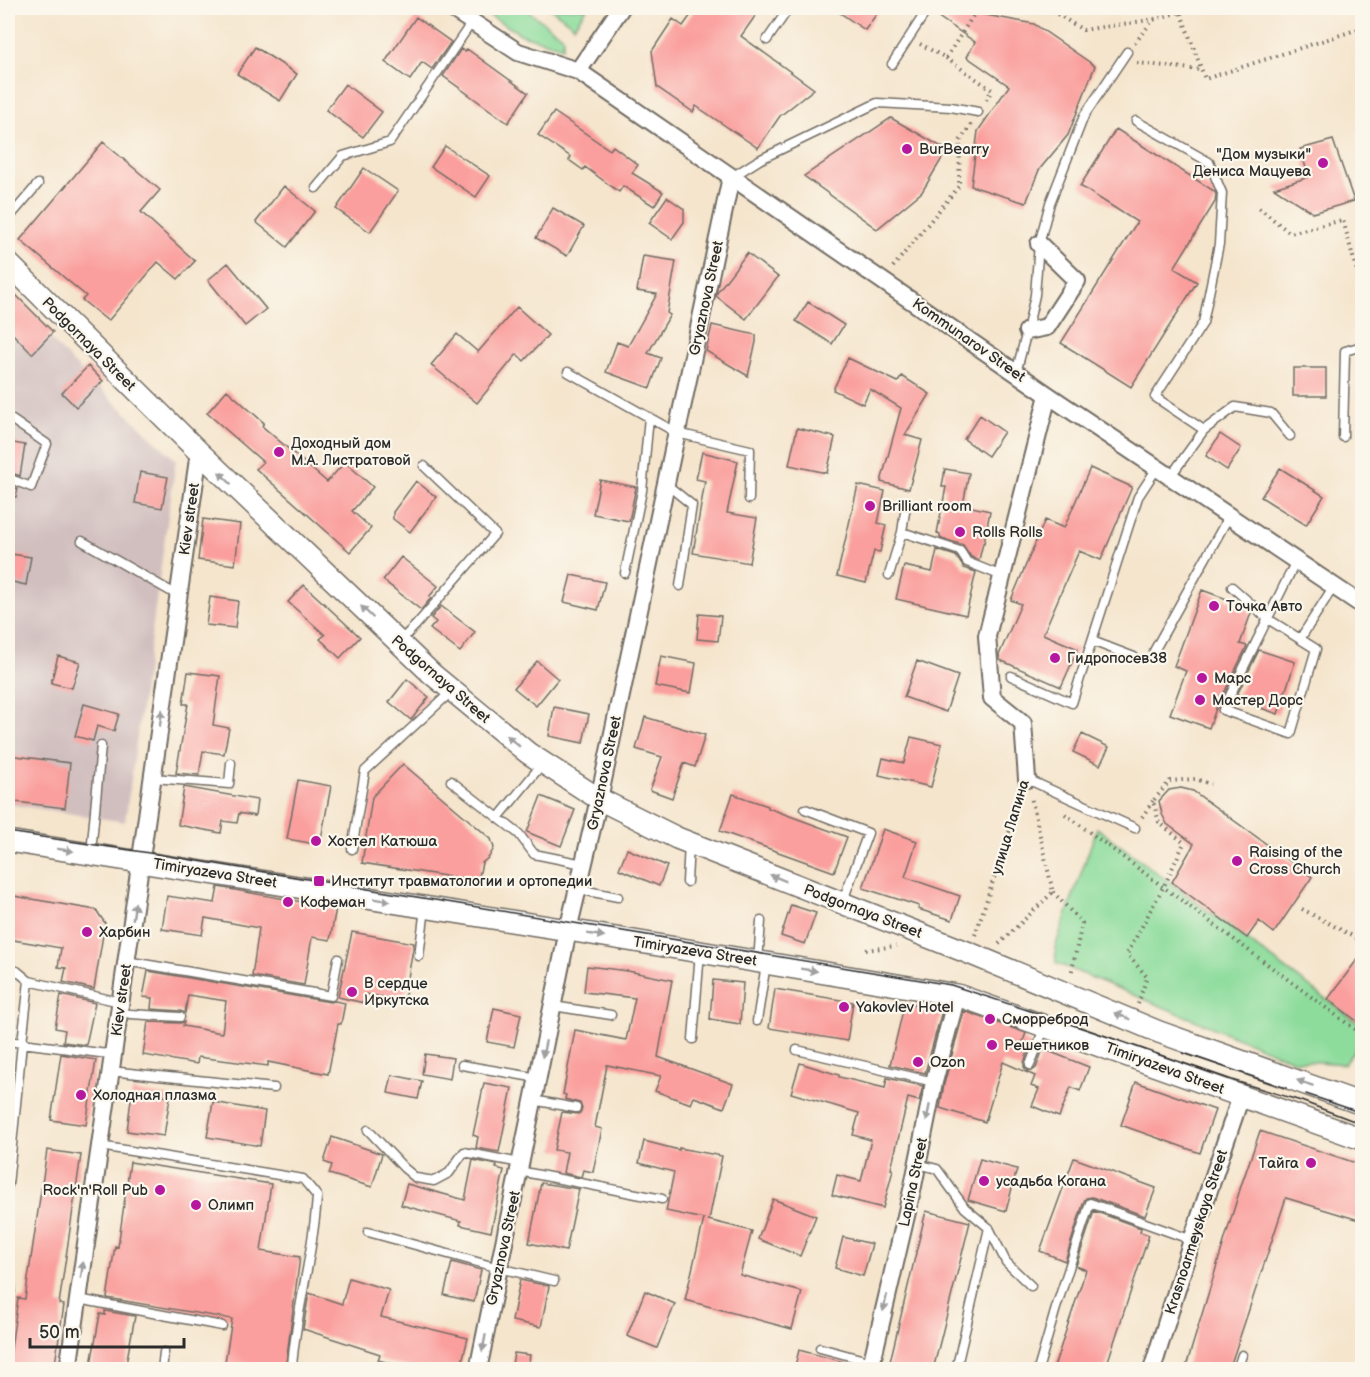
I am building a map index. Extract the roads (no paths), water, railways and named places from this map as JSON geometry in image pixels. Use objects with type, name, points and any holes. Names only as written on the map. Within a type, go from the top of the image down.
[{"type":"street","name":"Kommunarov Street","points":[[451,8],[518,52],[578,71],[1048,395],[1362,605]]},
{"type":"street","points":[[578,71],[621,8]]},
{"type":"street","name":"Gryaznova Street","points":[[478,1370],[568,930],[599,799],[731,177]]},
{"type":"street","points":[[1028,331],[1047,327],[1077,281],[1040,244]]},
{"type":"street","name":"Podgornaya Street","points":[[8,263],[199,452],[432,674],[528,753],[599,799],[689,843],[969,953],[1159,1032],[1334,1094]]},
{"type":"street","name":"улица Лапина","points":[[1027,779],[1023,723],[992,698],[987,636],[1048,395]]},
{"type":"street","name":"Kiev street","points":[[68,1370],[199,452]]},
{"type":"street","name":"Timiryazeva Street","points":[[8,841],[568,930],[957,995],[1362,1138]]},
{"type":"street","name":"Lapina Street","points":[[871,1366],[918,1164],[934,1082],[957,995]]},
{"type":"street","points":[[1334,1094],[1362,1088]]},
{"type":"street","points":[[1334,1094],[1362,1104]]},
{"type":"street","name":"Krasnoarmeyskaya Street","points":[[1152,1370],[1192,1240],[1241,1096]]},
{"type":"lane","points":[[767,40],[789,8]]},
{"type":"lane","points":[[892,64],[925,13],[917,8]]},
{"type":"lane","points":[[316,188],[343,156],[390,142],[472,22]]},
{"type":"lane","points":[[1016,373],[1028,331],[1035,295],[1040,244],[1050,203],[1084,116],[1127,52]]},
{"type":"lane","points":[[731,177],[759,160],[877,103],[951,107],[978,112]]},
{"type":"lane","points":[[1136,121],[1209,162],[1222,193],[1219,244],[1203,323],[1155,397],[1204,430]]},
{"type":"lane","points":[[8,219],[38,184]]},
{"type":"lane","points":[[1343,437],[1345,351],[1362,346]]},
{"type":"lane","points":[[568,372],[677,433],[750,450],[749,499]]},
{"type":"lane","points":[[1011,676],[1072,703],[1138,497],[1204,430],[1235,407],[1270,413],[1290,436]]},
{"type":"lane","points":[[8,417],[47,444],[31,487],[8,477]]},
{"type":"lane","points":[[625,573],[642,491],[649,417]]},
{"type":"lane","points":[[398,642],[416,625],[495,534],[424,466]]},
{"type":"lane","points":[[666,484],[692,506],[680,586]]},
{"type":"lane","points":[[889,575],[902,532],[906,505]]},
{"type":"lane","points":[[1154,651],[1229,516]]},
{"type":"lane","points":[[902,532],[960,551],[967,562],[1002,576]]},
{"type":"lane","points":[[82,541],[178,596]]},
{"type":"lane","points":[[1232,587],[1268,619],[1316,649],[1291,734],[1223,710],[1268,619],[1296,561]]},
{"type":"lane","points":[[1300,639],[1334,586]]},
{"type":"lane","points":[[1092,641],[1134,657]]},
{"type":"lane","points":[[352,849],[365,771],[452,691]]},
{"type":"lane","points":[[91,854],[101,746]]},
{"type":"lane","points":[[153,778],[229,784],[231,763]]},
{"type":"lane","points":[[498,818],[543,763]]},
{"type":"lane","points":[[1027,779],[1135,828]]},
{"type":"lane","points":[[451,781],[519,834],[534,854],[583,864]]},
{"type":"lane","points":[[805,809],[868,833],[842,903]]},
{"type":"lane","points":[[687,882],[689,843]]},
{"type":"lane","points":[[577,889],[618,897]]},
{"type":"lane","points":[[419,956],[425,907]]},
{"type":"lane","points":[[757,1021],[762,962],[761,921]]},
{"type":"lane","points":[[693,1039],[700,952]]},
{"type":"lane","points":[[126,961],[331,996],[338,959]]},
{"type":"lane","points":[[8,969],[17,971],[29,981],[120,1007],[130,1014],[180,1017]]},
{"type":"lane","points":[[8,1185],[29,981]]},
{"type":"lane","points":[[553,1006],[611,1015]]},
{"type":"lane","points":[[1030,1065],[1046,1026]]},
{"type":"lane","points":[[8,1041],[113,1054]]},
{"type":"lane","points":[[797,1050],[934,1082]]},
{"type":"lane","points":[[462,1065],[537,1078]]},
{"type":"lane","points":[[110,1071],[274,1088]]},
{"type":"lane","points":[[533,1100],[576,1108]]},
{"type":"lane","points":[[368,1130],[416,1178],[434,1182],[449,1173],[464,1152],[519,1167],[662,1199]]},
{"type":"lane","points":[[99,1145],[303,1179],[317,1196],[316,1222],[294,1345],[292,1366],[296,1370]]},
{"type":"lane","points":[[918,1164],[937,1169],[965,1208],[989,1228],[1006,1262],[1031,1286]]},
{"type":"lane","points":[[1038,1370],[1090,1203],[1192,1240]]},
{"type":"lane","points":[[956,1370],[989,1228]]},
{"type":"lane","points":[[368,1232],[554,1281]]},
{"type":"lane","points":[[8,1284],[10,1287],[8,1306]]},
{"type":"lane","points":[[78,1299],[222,1326]]},
{"type":"lane","points":[[820,1348],[871,1366]]},
{"type":"lane","points":[[162,1370],[164,1352]]},
{"type":"lane","points":[[1237,1370],[1242,1355]]},
{"type":"tram line","points":[[8,832],[143,852],[951,985],[1301,1101],[1362,1124]]},
{"type":"tram line","points":[[1183,1053],[1286,1088]]},
{"type":"tram line","points":[[1306,1094],[1362,1113]]},
{"type":"place","name":"BurBearry","points":[[907,149]]},
{"type":"place","name":"\"Дом музыки\" Дениса Мацуева","points":[[1323,163]]},
{"type":"place","name":"Доходный дом М.А. Листратовой","points":[[279,452]]},
{"type":"place","name":"Brilliant room","points":[[870,506]]},
{"type":"place","name":"Rolls Rolls","points":[[960,532]]},
{"type":"place","name":"Точка Авто","points":[[1214,606]]},
{"type":"place","name":"Гидропосев38","points":[[1055,658]]},
{"type":"place","name":"Марс","points":[[1202,678]]},
{"type":"place","name":"Мастер Дорс","points":[[1200,700]]},
{"type":"place","name":"Хостел Катюша","points":[[316,841]]},
{"type":"place","name":"Raising of the Cross Church","points":[[1237,861]]},
{"type":"place","name":"Институт травматологии и ортопедии","points":[[319,881]]},
{"type":"place","name":"Кофеман","points":[[288,902]]},
{"type":"place","name":"Харбин","points":[[87,932]]},
{"type":"place","name":"В сердце Иркутска","points":[[352,992]]},
{"type":"place","name":"Yakovlev Hotel","points":[[844,1007]]},
{"type":"place","name":"Сморреброд","points":[[990,1019]]},
{"type":"place","name":"Решетников","points":[[992,1045]]},
{"type":"place","name":"Ozon","points":[[918,1062]]},
{"type":"place","name":"Холодная плазма","points":[[81,1095]]},
{"type":"place","name":"Тайга","points":[[1311,1163]]},
{"type":"place","name":"усадьба Когана","points":[[984,1181]]},
{"type":"place","name":"Rock'n'Roll Pub","points":[[160,1190]]},
{"type":"place","name":"Олимп","points":[[196,1205]]}]
